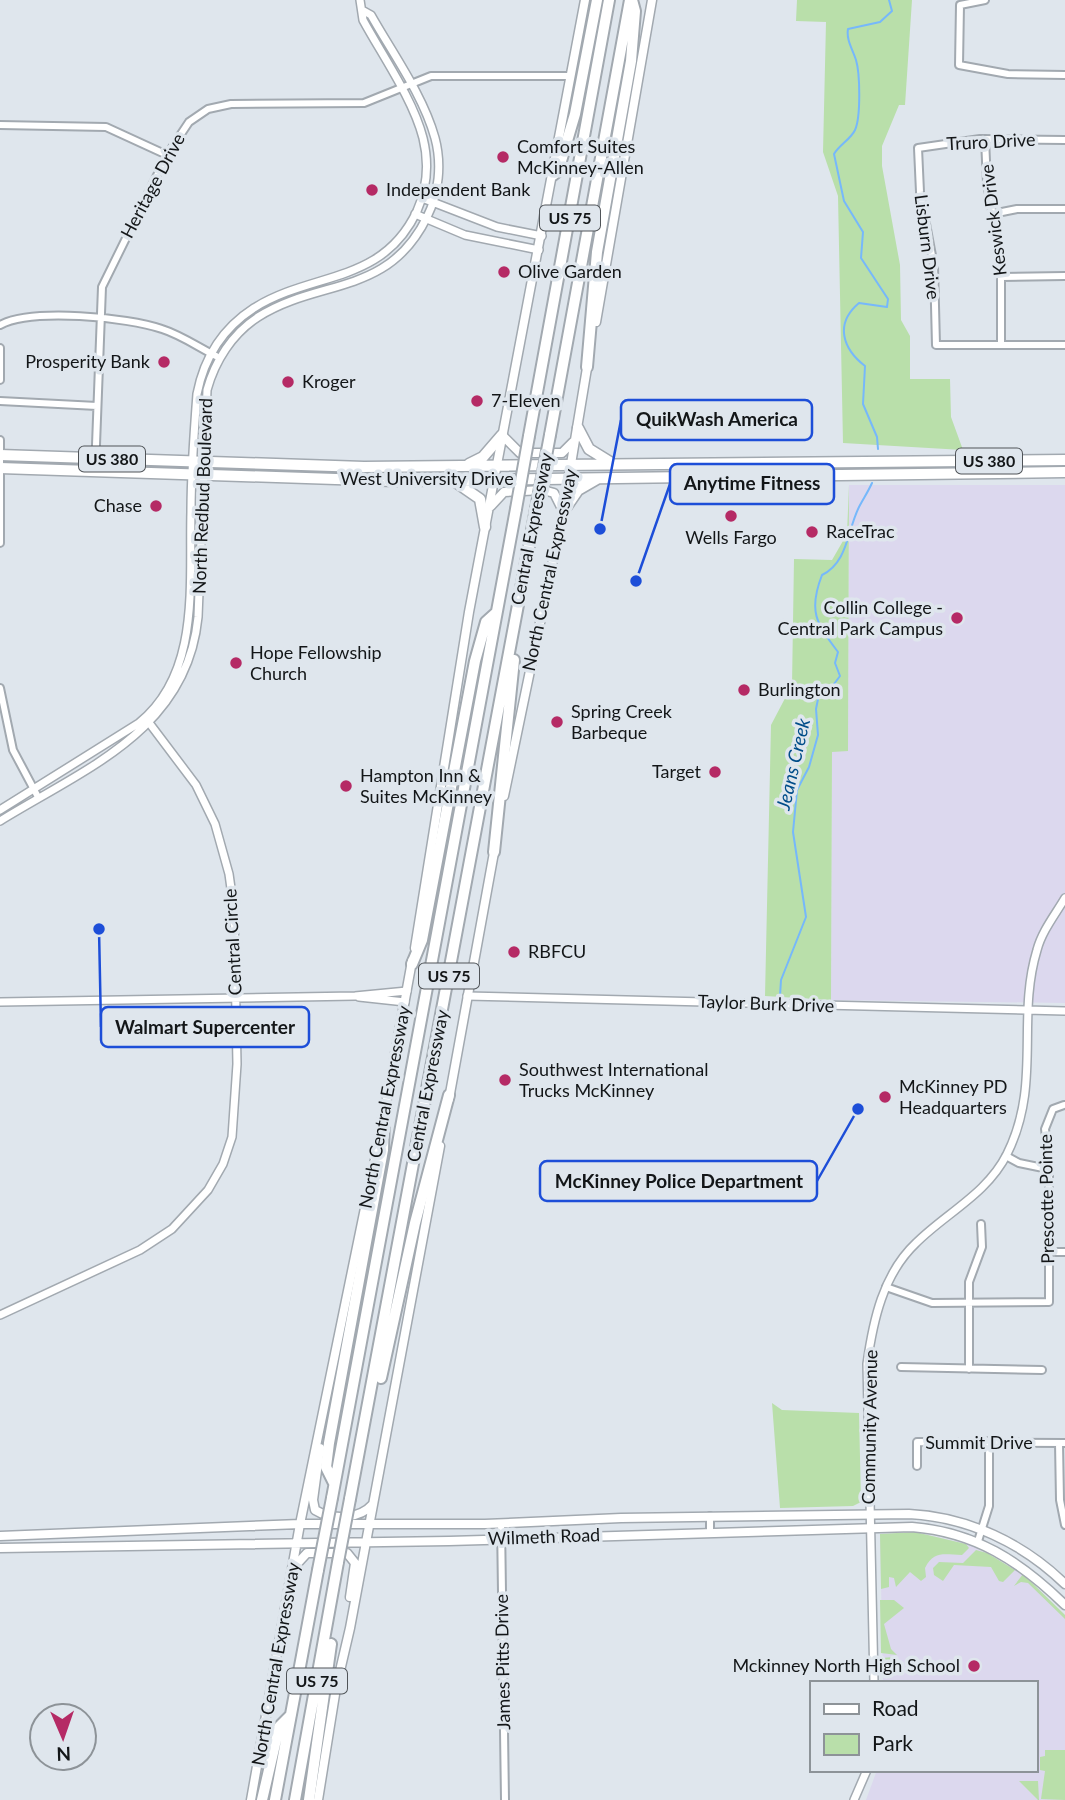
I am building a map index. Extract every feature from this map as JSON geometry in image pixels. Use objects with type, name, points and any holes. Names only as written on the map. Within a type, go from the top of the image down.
[{"type":"highway","points":[[553,175],[558,171],[575,114],[597,0]]},
{"type":"highway","name":"Central Expressway","points":[[275,1800],[609,0]]},
{"type":"highway","points":[[587,367],[597,252],[631,61],[635,11],[631,0]]},
{"type":"highway","name":"Central Expressway","points":[[295,1800],[631,0]]},
{"type":"highway","points":[[578,428],[589,449],[614,464]]},
{"type":"highway","points":[[462,467],[483,457],[502,435]]},
{"type":"highway","name":"West University Drive","points":[[0,455],[462,467],[1065,460]]},
{"type":"highway","points":[[694,464],[694,477]]},
{"type":"highway","name":"West University Drive","points":[[0,468],[453,480],[1065,471]]},
{"type":"highway","points":[[563,512],[578,490],[601,478]]},
{"type":"highway","points":[[453,480],[480,499],[485,527]]},
{"type":"highway","points":[[494,852],[523,579]]},
{"type":"highway","points":[[412,964],[422,940],[475,661],[486,622],[496,613]]},
{"type":"highway","points":[[362,1444],[376,1406],[415,1223],[449,1095]]},
{"type":"highway","points":[[334,1483],[326,1467],[329,1443],[383,1150],[384,1116]]},
{"type":"highway","points":[[309,1800],[339,1599],[338,1562]]},
{"type":"highway","points":[[262,1800],[279,1727],[291,1715]]},
{"type":"main road","name":"North Central Expressway","points":[[251,1800],[300,1524],[405,1003],[485,527],[585,0]]},
{"type":"main road","name":"North Central Expressway","points":[[318,1800],[336,1688],[350,1628],[494,852],[572,465],[652,0]]},
{"type":"main road","points":[[502,435],[517,453],[558,454],[571,446],[578,428]]},
{"type":"main road","points":[[488,512],[503,492],[543,490],[557,496],[563,512]]},
{"type":"main road","points":[[321,1424],[320,1462],[313,1500],[315,1510],[355,1517],[364,1513],[373,1503]]},
{"type":"main road","name":"Wilmeth Road","points":[[0,1536],[300,1524],[501,1523],[869,1513],[933,1516],[983,1530],[1045,1565],[1065,1584]]},
{"type":"main road","points":[[198,1544],[203,1532],[263,1526]]},
{"type":"main road","name":"Wilmeth Road","points":[[0,1548],[297,1541],[365,1542],[869,1527],[935,1529],[978,1541],[1022,1566],[1065,1605]]},
{"type":"main road","points":[[104,1532],[104,1546]]},
{"type":"main road","points":[[293,1568],[300,1557],[307,1553],[347,1553],[351,1556],[355,1563],[350,1600],[350,1628]]},
{"type":"street","name":"North Redbud Boulevard","points":[[0,810],[148,721],[177,668],[189,615],[192,462],[197,394],[211,354],[226,331],[256,307],[376,259],[401,237],[415,214],[422,198],[426,173],[425,146],[419,125],[363,20],[360,0]]},
{"type":"street","points":[[985,0],[960,5],[959,65],[1008,74],[1065,75]]},
{"type":"street","name":"North Redbud Boulevard","points":[[0,821],[118,747],[148,721],[181,678],[195,643],[198,617],[207,390],[220,359],[236,336],[260,316],[381,270],[403,251],[426,220],[434,202],[438,176],[437,150],[431,127],[371,15],[362,10]]},
{"type":"street","name":"Heritage Drive","points":[[96,471],[100,294],[106,275],[167,155],[189,122],[204,111],[220,105],[359,104],[431,76],[570,76]]},
{"type":"street","points":[[0,125],[106,127],[167,155]]},
{"type":"street","name":"Truro Drive","points":[[918,148],[985,139],[1065,139]]},
{"type":"street","name":"Keswick Drive","points":[[985,139],[986,183],[1001,277],[1001,344]]},
{"type":"street","name":"Lisburn Drive","points":[[918,148],[920,192],[934,266],[936,345],[1001,344]]},
{"type":"street","points":[[422,198],[507,230],[542,236]]},
{"type":"street","points":[[992,215],[1017,209],[1065,209]]},
{"type":"street","points":[[415,214],[465,235],[539,250]]},
{"type":"street","points":[[465,235],[471,218]]},
{"type":"street","points":[[1001,277],[1065,276]]},
{"type":"street","points":[[0,325],[19,317],[99,318],[144,323],[161,328],[220,359]]},
{"type":"street","points":[[1001,344],[1065,345]]},
{"type":"street","points":[[0,348],[0,380]]},
{"type":"street","points":[[0,401],[97,405]]},
{"type":"street","points":[[0,440],[0,543]]},
{"type":"street","points":[[191,506],[194,539],[202,543]]},
{"type":"street","points":[[189,615],[198,617]]},
{"type":"street","points":[[0,688],[13,750],[38,797]]},
{"type":"street","name":"Central Circle","points":[[0,1315],[155,1241],[180,1223],[204,1196],[223,1164],[234,1127],[234,910],[220,841],[196,785],[148,721]]},
{"type":"street","name":"Community Avenue","points":[[874,1681],[867,1364],[872,1330],[886,1287],[915,1243],[985,1185],[1006,1156],[1027,1094],[1029,1011],[1032,970],[1037,947],[1065,898]]},
{"type":"street","points":[[0,1002],[355,996],[407,991]]},
{"type":"street","points":[[355,996],[405,1003]]},
{"type":"street","name":"Taylor Burk Drive","points":[[467,996],[1065,1011]]},
{"type":"street","name":"Prescotte Pointe","points":[[968,1304],[1049,1302],[1046,1118],[1053,1109],[1064,1105]]},
{"type":"street","points":[[1006,1156],[1019,1163],[1048,1169]]},
{"type":"street","points":[[969,1369],[969,1282],[982,1247],[981,1224]]},
{"type":"street","points":[[1048,1252],[1065,1252]]},
{"type":"street","points":[[886,1287],[932,1303],[968,1304]]},
{"type":"street","points":[[901,1367],[1042,1370]]},
{"type":"street","points":[[978,1541],[990,1500],[989,1441]]},
{"type":"street","name":"Summit Drive","points":[[918,1466],[917,1442],[1062,1443]]},
{"type":"street","points":[[1062,1443],[1064,1522]]},
{"type":"street","points":[[710,1516],[710,1531]]},
{"type":"street","name":"James Pitts Drive","points":[[501,1523],[505,1800]]},
{"type":"street","points":[[854,1800],[866,1772]]},
{"type":"shaded area","name":"Collin College - Central Park Campus","points":[[849,485],[1065,485],[1065,1003],[831,1000],[832,751],[848,751]]},
{"type":"shaded area","name":"Mckinney North High School","points":[[915,1532],[969,1544],[1024,1575],[1065,1615],[1065,1800],[866,1800],[876,1772],[1037,1772],[1037,1681],[883,1681],[880,1534]]},
{"type":"green space","points":[[797,0],[912,0],[905,105],[899,105],[882,146],[882,166],[900,265],[901,320],[910,336],[910,379],[950,379],[951,417],[963,450],[843,443],[838,196],[823,152],[826,22],[796,21]]},
{"type":"green space","points":[[849,485],[848,751],[832,752],[831,1000],[765,996],[771,725],[792,685],[794,559],[832,560],[847,534]]},
{"type":"green space","points":[[772,1403],[782,1410],[859,1413],[861,1502],[853,1506],[780,1508]]},
{"type":"green space","points":[[915,1532],[966,1544],[969,1548],[962,1555],[940,1555],[932,1558],[925,1568],[926,1577],[921,1581],[910,1572],[896,1587],[894,1578],[889,1577],[889,1587],[881,1589],[880,1534]]},
{"type":"green space","points":[[976,1550],[987,1553],[1015,1570],[1003,1582],[999,1581],[991,1567],[954,1565],[943,1581],[934,1575],[933,1568],[939,1562],[963,1563]]},
{"type":"green space","points":[[1023,1574],[1065,1615],[1065,1619],[1028,1583],[1021,1582],[1014,1586]]},
{"type":"green space","points":[[880,1600],[894,1600],[904,1608],[884,1624],[891,1649],[897,1655],[881,1653]]},
{"type":"green space","points":[[893,1657],[893,1671],[897,1674],[883,1675],[882,1658]]},
{"type":"green space","points":[[1045,1750],[1065,1750],[1065,1800],[1041,1799],[1045,1771],[1040,1770],[1040,1757],[1045,1756]]},
{"type":"green space","points":[[1019,1781],[1038,1781],[1039,1800],[1038,1800]]},
{"type":"waterway","name":"Jeans Creek","points":[[878,449],[877,437],[863,404],[865,366],[851,352],[844,336],[844,328],[846,319],[859,303],[887,307],[888,299],[861,258],[863,232],[844,201],[834,154],[853,133],[857,124],[858,75],[848,29],[880,22],[892,11],[889,0]]},
{"type":"waterway","name":"Jeans Creek","points":[[780,996],[781,980],[806,917],[793,832],[797,790],[809,767],[818,735],[816,709],[819,694],[831,688],[840,676],[835,663],[838,652],[820,624],[815,608],[816,598],[822,575],[831,569],[842,554],[855,516],[872,483]]},
{"type":"place","name":"Comfort Suites McKinney-Allen","points":[[503,157]]},
{"type":"place","name":"Independent Bank","points":[[372,190]]},
{"type":"place","name":"Olive Garden","points":[[504,272]]},
{"type":"place","name":"Prosperity Bank","points":[[164,362]]},
{"type":"place","name":"Kroger","points":[[288,382]]},
{"type":"place","name":"7-Eleven","points":[[477,401]]},
{"type":"place","name":"Chase","points":[[156,506]]},
{"type":"place","name":"Wells Fargo","points":[[731,516]]},
{"type":"place","name":"QuikWash America","points":[[600,529]]},
{"type":"place","name":"RaceTrac","points":[[812,532]]},
{"type":"place","name":"Anytime Fitness","points":[[636,581]]},
{"type":"place","name":"Collin College - Central Park Campus","points":[[957,618]]},
{"type":"place","name":"Hope Fellowship Church","points":[[236,663]]},
{"type":"place","name":"Burlington","points":[[744,690]]},
{"type":"place","name":"Spring Creek Barbeque","points":[[557,722]]},
{"type":"place","name":"Target","points":[[715,772]]},
{"type":"place","name":"Hampton Inn & Suites McKinney","points":[[346,786]]},
{"type":"place","name":"Walmart Supercenter","points":[[99,929]]},
{"type":"place","name":"RBFCU","points":[[514,952]]},
{"type":"place","name":"Southwest International Trucks McKinney","points":[[505,1080]]},
{"type":"place","name":"McKinney PD Headquarters","points":[[885,1097]]},
{"type":"place","name":"McKinney Police Department","points":[[858,1109]]},
{"type":"place","name":"Mckinney North High School","points":[[974,1666]]}]
